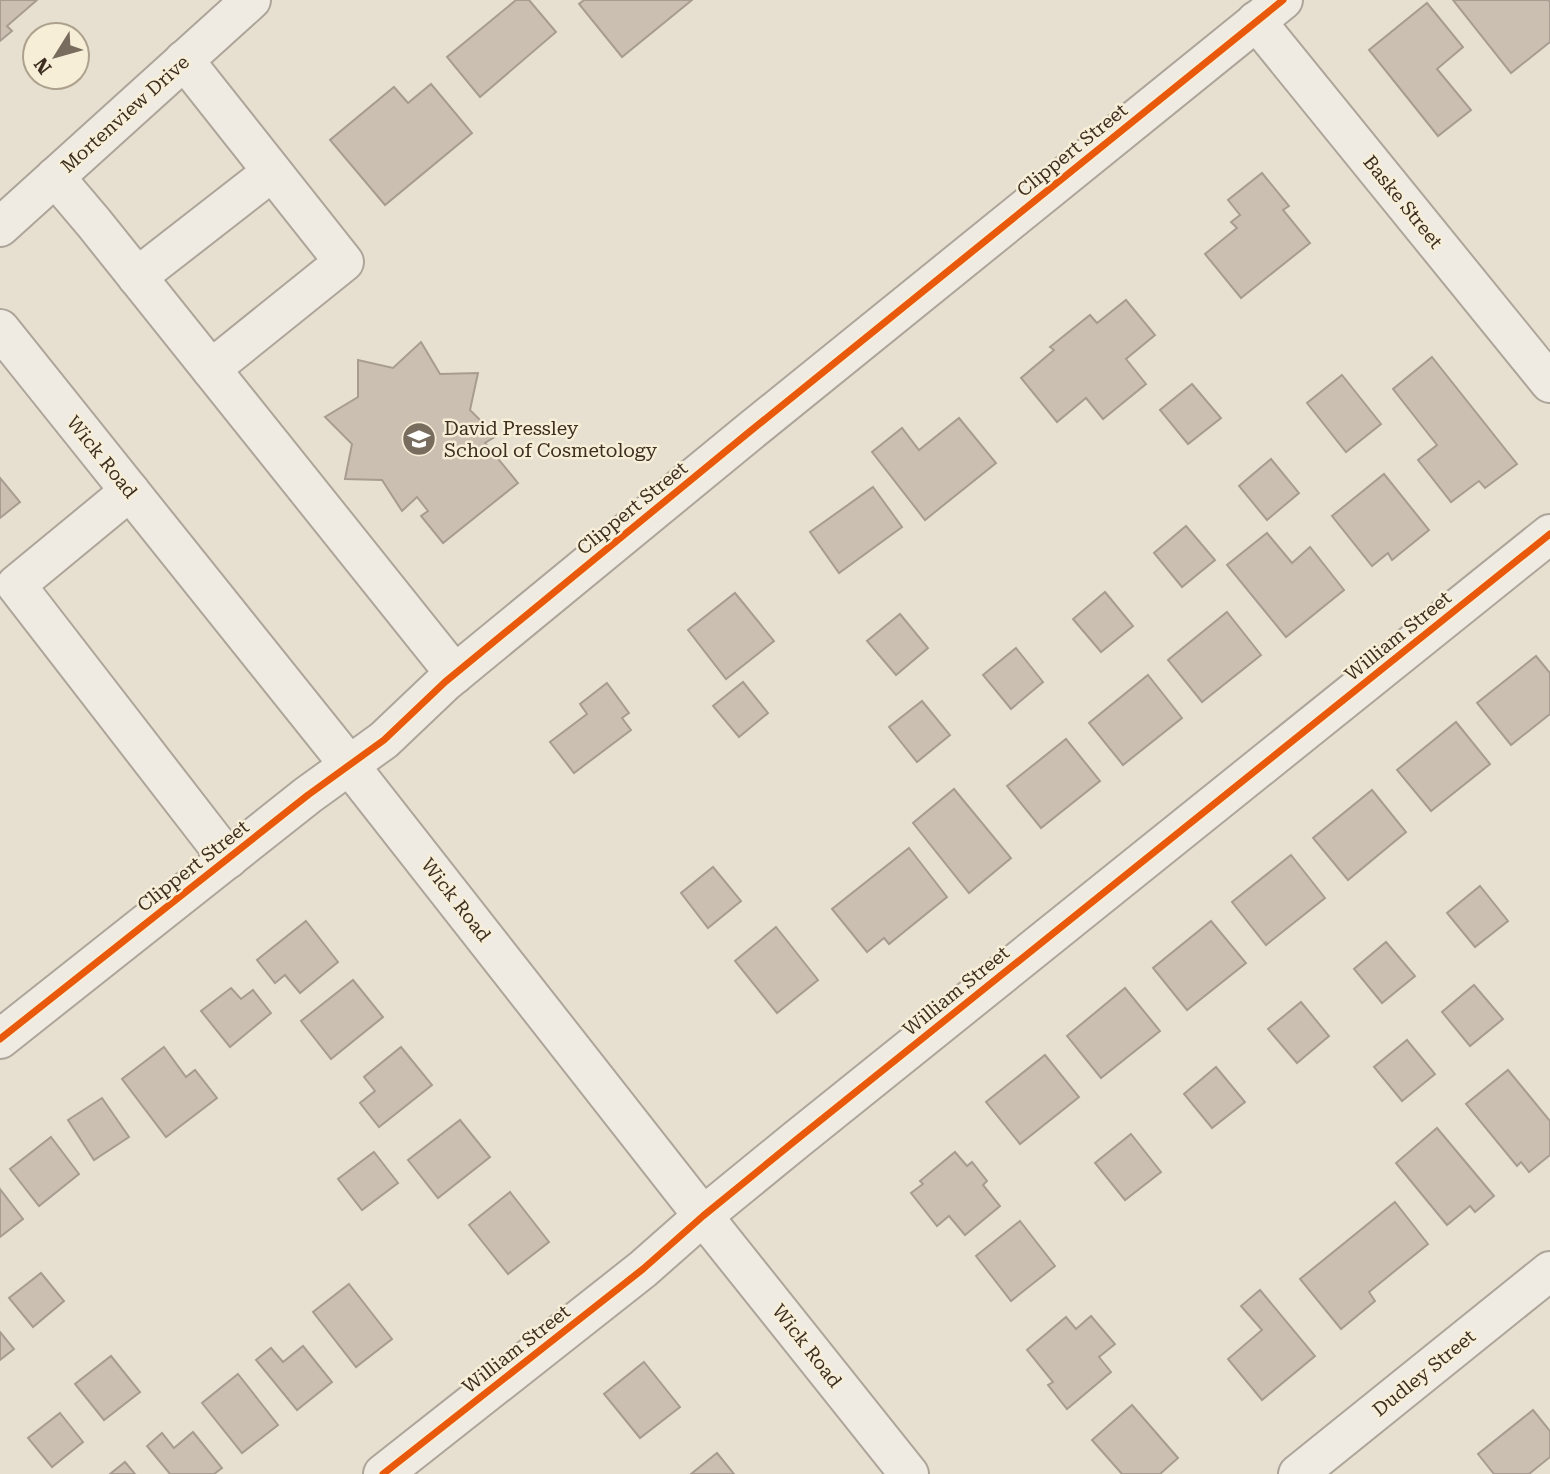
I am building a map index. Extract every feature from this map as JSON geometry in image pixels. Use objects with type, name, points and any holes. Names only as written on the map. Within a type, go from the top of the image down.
[{"type":"street","name":"Mortenview Drive","points":[[0,227],[251,0]]},
{"type":"street","name":"Baske Street","points":[[1270,11],[1550,383]]},
{"type":"street","name":"Clippert Street","points":[[0,1039],[309,795],[384,740],[455,674],[1270,11]]},
{"type":"street","points":[[184,60],[344,262],[211,369]]},
{"type":"street","points":[[137,277],[272,172]]},
{"type":"street","points":[[55,177],[455,674]]},
{"type":"street","name":"Wick Road","points":[[0,329],[351,766],[909,1474]]},
{"type":"street","points":[[130,491],[16,585],[228,859]]},
{"type":"street","name":"William Street","points":[[383,1474],[643,1269],[704,1216],[1550,534]]},
{"type":"street","name":"Dudley Street","points":[[1298,1474],[1550,1271]]},
{"type":"building","points":[[0,0],[37,0],[7,26],[12,31],[0,41]]},
{"type":"building","points":[[516,0],[529,0],[556,32],[480,97],[447,57]]},
{"type":"building","points":[[584,0],[692,0],[622,57],[579,4]]},
{"type":"building","points":[[1453,0],[1548,0],[1550,42],[1511,73]]},
{"type":"building","points":[[1427,3],[1463,47],[1437,69],[1471,110],[1438,136],[1369,50]]},
{"type":"building","points":[[431,84],[472,133],[385,205],[330,140],[394,87],[408,103]]},
{"type":"building","points":[[1262,173],[1289,206],[1283,210],[1310,243],[1241,298],[1205,254],[1237,228],[1231,222],[1240,215],[1228,200]]},
{"type":"building","points":[[1126,300],[1155,335],[1126,359],[1146,384],[1103,419],[1086,398],[1057,422],[1021,378],[1054,350],[1050,347],[1090,315],[1097,323]]},
{"type":"building","name":"David Pressley School of Cosmetology","points":[[421,342],[440,374],[478,373],[470,410],[496,436],[485,443],[518,483],[443,543],[421,516],[428,511],[417,497],[402,511],[382,480],[345,479],[352,444],[325,417],[358,397],[358,360],[393,368]]},
{"type":"building","points":[[1432,357],[1517,464],[1485,488],[1479,481],[1451,502],[1418,460],[1437,445],[1393,389]]},
{"type":"building","points":[[1342,375],[1381,424],[1346,452],[1307,403]]},
{"type":"building","points":[[1192,384],[1221,418],[1188,444],[1160,410]]},
{"type":"building","points":[[959,418],[996,463],[925,520],[872,452],[902,428],[919,450]]},
{"type":"building","points":[[1271,459],[1299,493],[1267,520],[1239,486]]},
{"type":"building","points":[[1384,474],[1429,530],[1392,560],[1388,553],[1372,566],[1332,516]]},
{"type":"building","points":[[0,478],[20,502],[0,518]]},
{"type":"building","points":[[873,487],[902,527],[839,573],[810,532]]},
{"type":"building","points":[[1186,526],[1215,560],[1182,587],[1154,553]]},
{"type":"building","points":[[1267,533],[1292,563],[1310,547],[1344,590],[1286,637],[1227,565]]},
{"type":"building","points":[[1105,592],[1133,626],[1101,652],[1073,619]]},
{"type":"building","points":[[735,593],[774,641],[726,679],[688,630]]},
{"type":"building","points":[[1227,612],[1261,655],[1202,702],[1168,660]]},
{"type":"building","points":[[900,614],[928,648],[896,675],[867,641]]},
{"type":"building","points":[[1016,648],[1043,682],[1011,709],[983,675]]},
{"type":"building","points":[[1536,656],[1550,673],[1550,714],[1511,745],[1477,703]]},
{"type":"building","points":[[1148,675],[1182,718],[1123,765],[1089,723]]},
{"type":"building","points":[[743,682],[768,713],[739,737],[713,706]]},
{"type":"building","points":[[607,683],[629,713],[622,718],[631,730],[574,773],[550,742],[587,714],[580,704]]},
{"type":"building","points":[[922,701],[950,735],[917,762],[889,727]]},
{"type":"building","points":[[1456,722],[1490,764],[1431,811],[1397,770]]},
{"type":"building","points":[[1066,739],[1100,781],[1041,828],[1007,786]]},
{"type":"building","points":[[954,789],[1011,858],[969,893],[913,823]]},
{"type":"building","points":[[1372,790],[1406,832],[1348,880],[1313,838]]},
{"type":"building","points":[[909,848],[947,897],[889,944],[884,938],[867,952],[832,909]]},
{"type":"building","points":[[1291,855],[1325,898],[1266,945],[1232,902]]},
{"type":"building","points":[[713,867],[741,901],[708,928],[681,893]]},
{"type":"building","points":[[1480,886],[1508,921],[1475,947],[1447,913]]},
{"type":"building","points":[[306,921],[338,962],[300,993],[285,975],[275,983],[257,960]]},
{"type":"building","points":[[1211,921],[1246,963],[1187,1010],[1153,968]]},
{"type":"building","points":[[776,927],[818,980],[777,1013],[735,961]]},
{"type":"building","points":[[1386,942],[1415,976],[1382,1003],[1354,969]]},
{"type":"building","points":[[353,980],[383,1017],[331,1059],[301,1021]]},
{"type":"building","points":[[1474,985],[1503,1019],[1470,1046],[1442,1012]]},
{"type":"building","points":[[231,988],[241,999],[253,990],[271,1013],[230,1047],[201,1011]]},
{"type":"building","points":[[1125,988],[1160,1031],[1101,1078],[1067,1036]]},
{"type":"building","points":[[1301,1002],[1329,1036],[1297,1063],[1268,1029]]},
{"type":"building","points":[[1407,1040],[1435,1074],[1402,1101],[1374,1067]]},
{"type":"building","points":[[164,1047],[186,1077],[195,1070],[217,1098],[166,1137],[122,1079]]},
{"type":"building","points":[[401,1047],[432,1085],[379,1127],[360,1103],[375,1091],[364,1077]]},
{"type":"building","points":[[1045,1055],[1079,1097],[1020,1144],[986,1102]]},
{"type":"building","points":[[1216,1067],[1245,1102],[1212,1128],[1184,1094]]},
{"type":"building","points":[[1508,1070],[1550,1121],[1550,1155],[1529,1172],[1521,1162],[1517,1166],[1466,1104]]},
{"type":"building","points":[[102,1098],[129,1137],[94,1160],[68,1120]]},
{"type":"building","points":[[460,1120],[490,1157],[438,1198],[408,1160]]},
{"type":"building","points":[[1437,1128],[1494,1196],[1475,1212],[1470,1206],[1447,1225],[1396,1163]]},
{"type":"building","points":[[1131,1134],[1161,1172],[1125,1200],[1095,1163]]},
{"type":"building","points":[[51,1137],[79,1174],[39,1206],[10,1169]]},
{"type":"building","points":[[374,1152],[398,1183],[362,1210],[338,1179]]},
{"type":"building","points":[[955,1152],[967,1166],[972,1162],[987,1181],[983,1185],[1000,1206],[965,1235],[949,1216],[937,1226],[911,1193],[923,1184],[920,1181]]},
{"type":"building","points":[[0,1189],[23,1219],[0,1237]]},
{"type":"building","points":[[510,1192],[549,1242],[508,1274],[469,1225]]},
{"type":"building","points":[[1395,1202],[1428,1244],[1369,1292],[1375,1301],[1341,1329],[1300,1279]]},
{"type":"building","points":[[1020,1221],[1055,1266],[1011,1301],[976,1256]]},
{"type":"building","points":[[41,1273],[64,1301],[33,1327],[9,1298]]},
{"type":"building","points":[[349,1284],[392,1339],[356,1367],[313,1312]]},
{"type":"building","points":[[1260,1290],[1315,1356],[1262,1400],[1228,1359],[1262,1330],[1241,1306]]},
{"type":"building","points":[[1091,1316],[1115,1344],[1099,1357],[1111,1372],[1067,1409],[1048,1385],[1053,1382],[1027,1350],[1066,1317],[1076,1329]]},
{"type":"building","points":[[0,1332],[14,1349],[0,1360]]},
{"type":"building","points":[[303,1346],[332,1382],[297,1410],[256,1360],[271,1348],[283,1362]]},
{"type":"building","points":[[111,1356],[140,1392],[104,1420],[75,1384]]},
{"type":"building","points":[[644,1362],[680,1407],[640,1438],[604,1394]]},
{"type":"building","points":[[238,1374],[278,1425],[242,1453],[202,1403]]},
{"type":"building","points":[[1132,1405],[1178,1458],[1160,1474],[1122,1474],[1092,1440]]},
{"type":"building","points":[[1533,1410],[1550,1431],[1550,1457],[1529,1474],[1494,1474],[1478,1454]]},
{"type":"building","points":[[60,1413],[83,1442],[52,1467],[28,1438]]},
{"type":"building","points":[[193,1432],[222,1468],[214,1474],[170,1474],[147,1446],[162,1433],[174,1448]]},
{"type":"building","points":[[717,1453],[734,1474],[691,1474]]},
{"type":"building","points":[[125,1462],[135,1474],[110,1474]]},
{"type":"cycle path","points":[[0,1039],[308,795],[384,740],[445,682],[1283,0]]},
{"type":"cycle path","points":[[383,1474],[643,1269],[796,1140],[1550,534]]},
{"type":"place","name":"David Pressley School of Cosmetology","points":[[419,439]]}]
